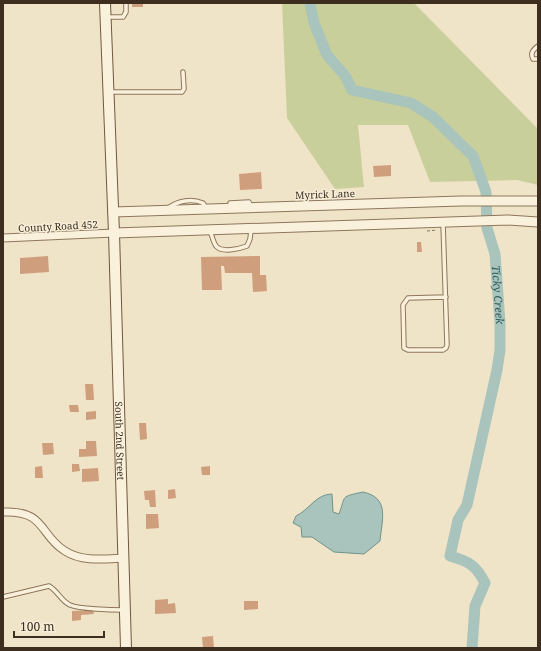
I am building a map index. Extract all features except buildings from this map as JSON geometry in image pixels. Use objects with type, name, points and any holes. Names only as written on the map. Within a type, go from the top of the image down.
[{"type":"main road","name":"South 2nd Street","points":[[105,3],[114,233],[126,648]]},
{"type":"street","name":"Myrick Lane","points":[[113,212],[460,201],[538,201]]},
{"type":"street","points":[[114,233],[508,220],[538,222]]},
{"type":"street","name":"County Road 452","points":[[3,238],[114,233]]},
{"type":"street","points":[[3,512],[16,512],[32,517],[40,523],[58,546],[74,556],[92,559],[123,558]]},
{"type":"lane","points":[[106,18],[123,17],[126,12],[126,3]]},
{"type":"lane","points":[[538,46],[531,54],[532,59],[538,59]]},
{"type":"lane","points":[[108,92],[182,92],[184,89],[183,72]]},
{"type":"lane","points":[[230,203],[249,202],[251,208]]},
{"type":"lane","points":[[443,222],[446,297],[447,345],[446,348],[408,350],[404,348],[404,302],[408,298],[446,297]]},
{"type":"lane","points":[[210,230],[216,245],[221,249],[239,249],[247,246],[250,239],[251,228]]},
{"type":"lane","points":[[3,597],[49,586],[56,590],[64,601],[71,606],[99,610],[125,610]]},
{"type":"green space","points":[[282,3],[414,3],[538,129],[538,185],[517,180],[430,182],[408,125],[358,125],[364,187],[335,189],[287,118]]},
{"type":"water","points":[[363,492],[372,495],[381,504],[383,517],[380,541],[364,554],[334,552],[312,537],[302,537],[301,527],[293,523],[296,516],[321,497],[332,494],[333,512],[339,514],[347,496]]},
{"type":"waterway","name":"Ticky Creek","points":[[310,3],[314,23],[327,55],[346,77],[352,90],[411,103],[433,117],[473,156],[486,192],[487,228],[495,254],[500,323],[500,350],[497,370],[467,505],[458,520],[450,556],[467,562],[475,568],[485,583],[475,606],[472,648]]}]
